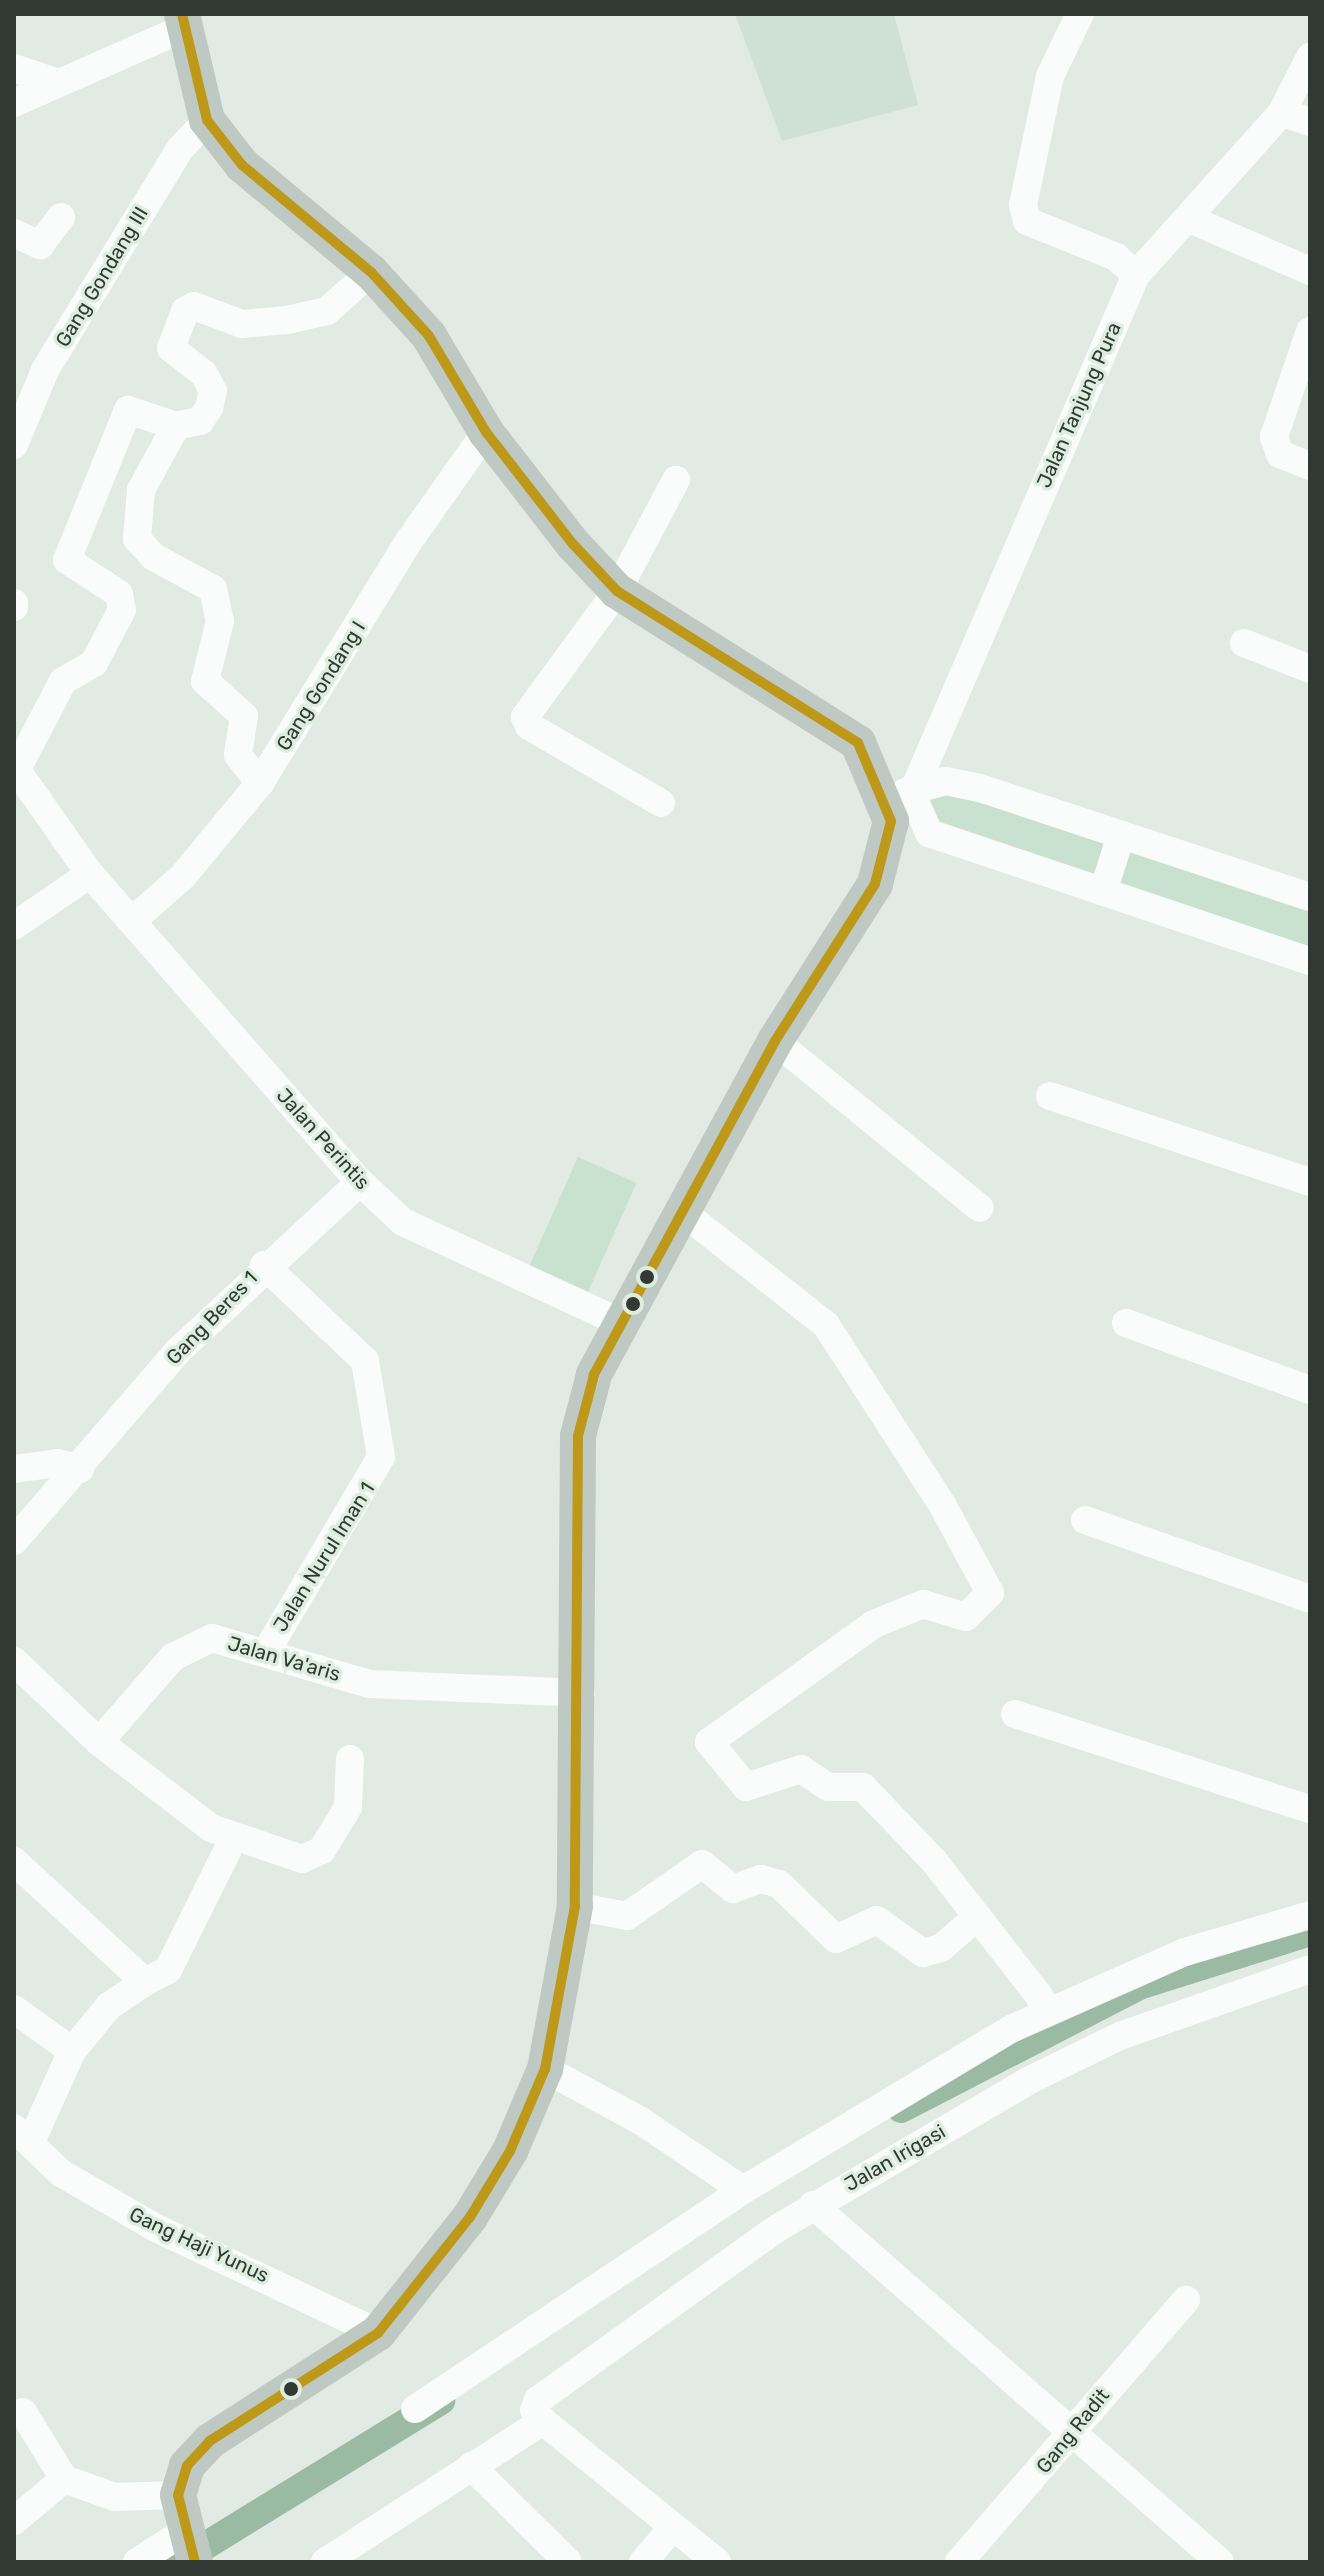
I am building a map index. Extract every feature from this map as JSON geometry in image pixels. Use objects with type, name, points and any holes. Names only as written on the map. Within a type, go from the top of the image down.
[{"type":"main road","points":[[183,21],[207,120],[242,165],[371,272],[429,336],[486,432],[617,591],[858,743],[891,821],[875,884],[775,1041],[619,1322],[578,1436],[581,1693],[575,1906],[545,2069],[510,2151],[470,2217],[378,2333],[210,2441],[187,2466],[178,2495],[187,2544]]},
{"type":"street","points":[[1080,14],[1050,76],[1023,205],[1027,221],[1116,257],[1136,275]]},
{"type":"street","points":[[14,103],[183,21]]},
{"type":"street","name":"Jalan Tanjung Pura","points":[[912,794],[1136,275],[1192,220],[1282,112],[1310,57]]},
{"type":"street","points":[[14,68],[58,83]]},
{"type":"street","points":[[1282,112],[1310,122]]},
{"type":"street","name":"Gang Gondang III","points":[[14,445],[45,370],[180,149],[207,120]]},
{"type":"street","points":[[14,233],[40,245],[61,217]]},
{"type":"street","points":[[1192,220],[1310,271]]},
{"type":"street","points":[[16,768],[63,681],[94,663],[122,610],[119,594],[67,560],[128,410],[176,426],[200,421],[213,391],[171,348],[185,311],[194,306],[242,324],[287,320],[327,311],[371,272]]},
{"type":"street","points":[[1310,331],[1274,437],[1280,454],[1310,466]]},
{"type":"street","points":[[176,426],[141,490],[137,539],[154,557],[213,589],[220,621],[205,681],[244,716],[238,755],[260,783]]},
{"type":"street","name":"Gang Gondang I","points":[[132,921],[183,876],[260,783],[409,541],[486,432]]},
{"type":"street","points":[[661,803],[525,721],[617,591],[676,480]]},
{"type":"street","points":[[1244,643],[1310,669]]},
{"type":"street","name":"Jalan Perintis","points":[[16,768],[90,874],[360,1182],[403,1222],[619,1322]]},
{"type":"street","points":[[877,783],[912,794],[946,781],[1310,897]]},
{"type":"street","points":[[912,794],[929,833],[1310,961]]},
{"type":"street","points":[[1103,892],[1121,835]]},
{"type":"street","points":[[14,926],[90,874]]},
{"type":"street","points":[[775,1041],[980,1208]]},
{"type":"street","points":[[1050,1096],[1310,1182]]},
{"type":"street","name":"Gang Beres 1","points":[[14,1541],[80,1469],[178,1351],[264,1265],[360,1182]]},
{"type":"street","points":[[680,1210],[826,1325],[943,1506],[990,1593],[966,1617],[923,1604],[874,1624],[709,1742],[746,1787],[801,1769],[828,1787],[863,1787],[977,1917],[1040,1997],[1043,2013]]},
{"type":"street","name":"Jalan Nurul Iman 1","points":[[264,1265],[365,1361],[381,1457],[266,1652]]},
{"type":"street","points":[[1126,1323],[1310,1390]]},
{"type":"street","points":[[14,1469],[58,1463],[80,1469]]},
{"type":"street","points":[[1085,1520],[1310,1599]]},
{"type":"street","name":"Jalan Va'aris","points":[[99,1742],[188,1646],[212,1638],[369,1684],[581,1693]]},
{"type":"street","points":[[17,1670],[99,1742],[233,1839],[302,1859],[322,1850],[348,1807],[350,1759]]},
{"type":"street","points":[[1015,1714],[1310,1809]]},
{"type":"street","points":[[22,2135],[72,2051],[109,2006],[168,1970],[233,1839]]},
{"type":"street","points":[[14,1861],[145,1982]]},
{"type":"street","points":[[575,1906],[627,1916],[702,1864],[733,1889],[761,1879],[779,1884],[836,1939],[877,1920],[923,1953],[941,1948],[977,1917]]},
{"type":"street","points":[[415,2409],[743,2190],[1043,2013],[1185,1952],[1310,1915]]},
{"type":"street","name":"Jalan Irigasi","points":[[543,2421],[534,2410],[538,2400],[813,2205],[1120,2036],[1310,1969]]},
{"type":"street","points":[[14,2009],[72,2051]]},
{"type":"street","points":[[545,2069],[641,2121],[743,2190]]},
{"type":"street","name":"Gang Haji Yunus","points":[[22,2135],[61,2173],[154,2227],[378,2333]]},
{"type":"street","points":[[813,2205],[1220,2562]]},
{"type":"street","name":"Gang Radit","points":[[959,2562],[1074,2435],[1186,2300]]},
{"type":"street","points":[[23,2412],[64,2479],[115,2497],[178,2495]]},
{"type":"street","points":[[325,2562],[543,2421],[717,2562]]},
{"type":"street","points":[[471,2466],[568,2562]]},
{"type":"street","points":[[14,2521],[64,2479]]},
{"type":"street","points":[[643,2562],[673,2527]]},
{"type":"street","points":[[137,2562],[187,2544]]},
{"type":"shaded area","points":[[735,14],[894,14],[918,105],[782,141]]},
{"type":"shaded area","points":[[980,788],[1310,897],[1310,961],[961,846],[912,795]]},
{"type":"shaded area","points":[[578,1157],[636,1183],[588,1292],[530,1266]]},
{"type":"waterway","points":[[901,2109],[1139,1986],[1310,1932]]},
{"type":"waterway","points":[[179,2562],[441,2401]]},
{"type":"transit line","points":[[182,14],[207,120],[242,165],[371,272],[429,336],[486,432],[573,544],[617,591],[858,743],[891,821],[875,884],[775,1041],[594,1375],[578,1436],[575,1906],[545,2069],[510,2151],[470,2217],[378,2333],[210,2441],[187,2466],[178,2495],[195,2562]]}]
